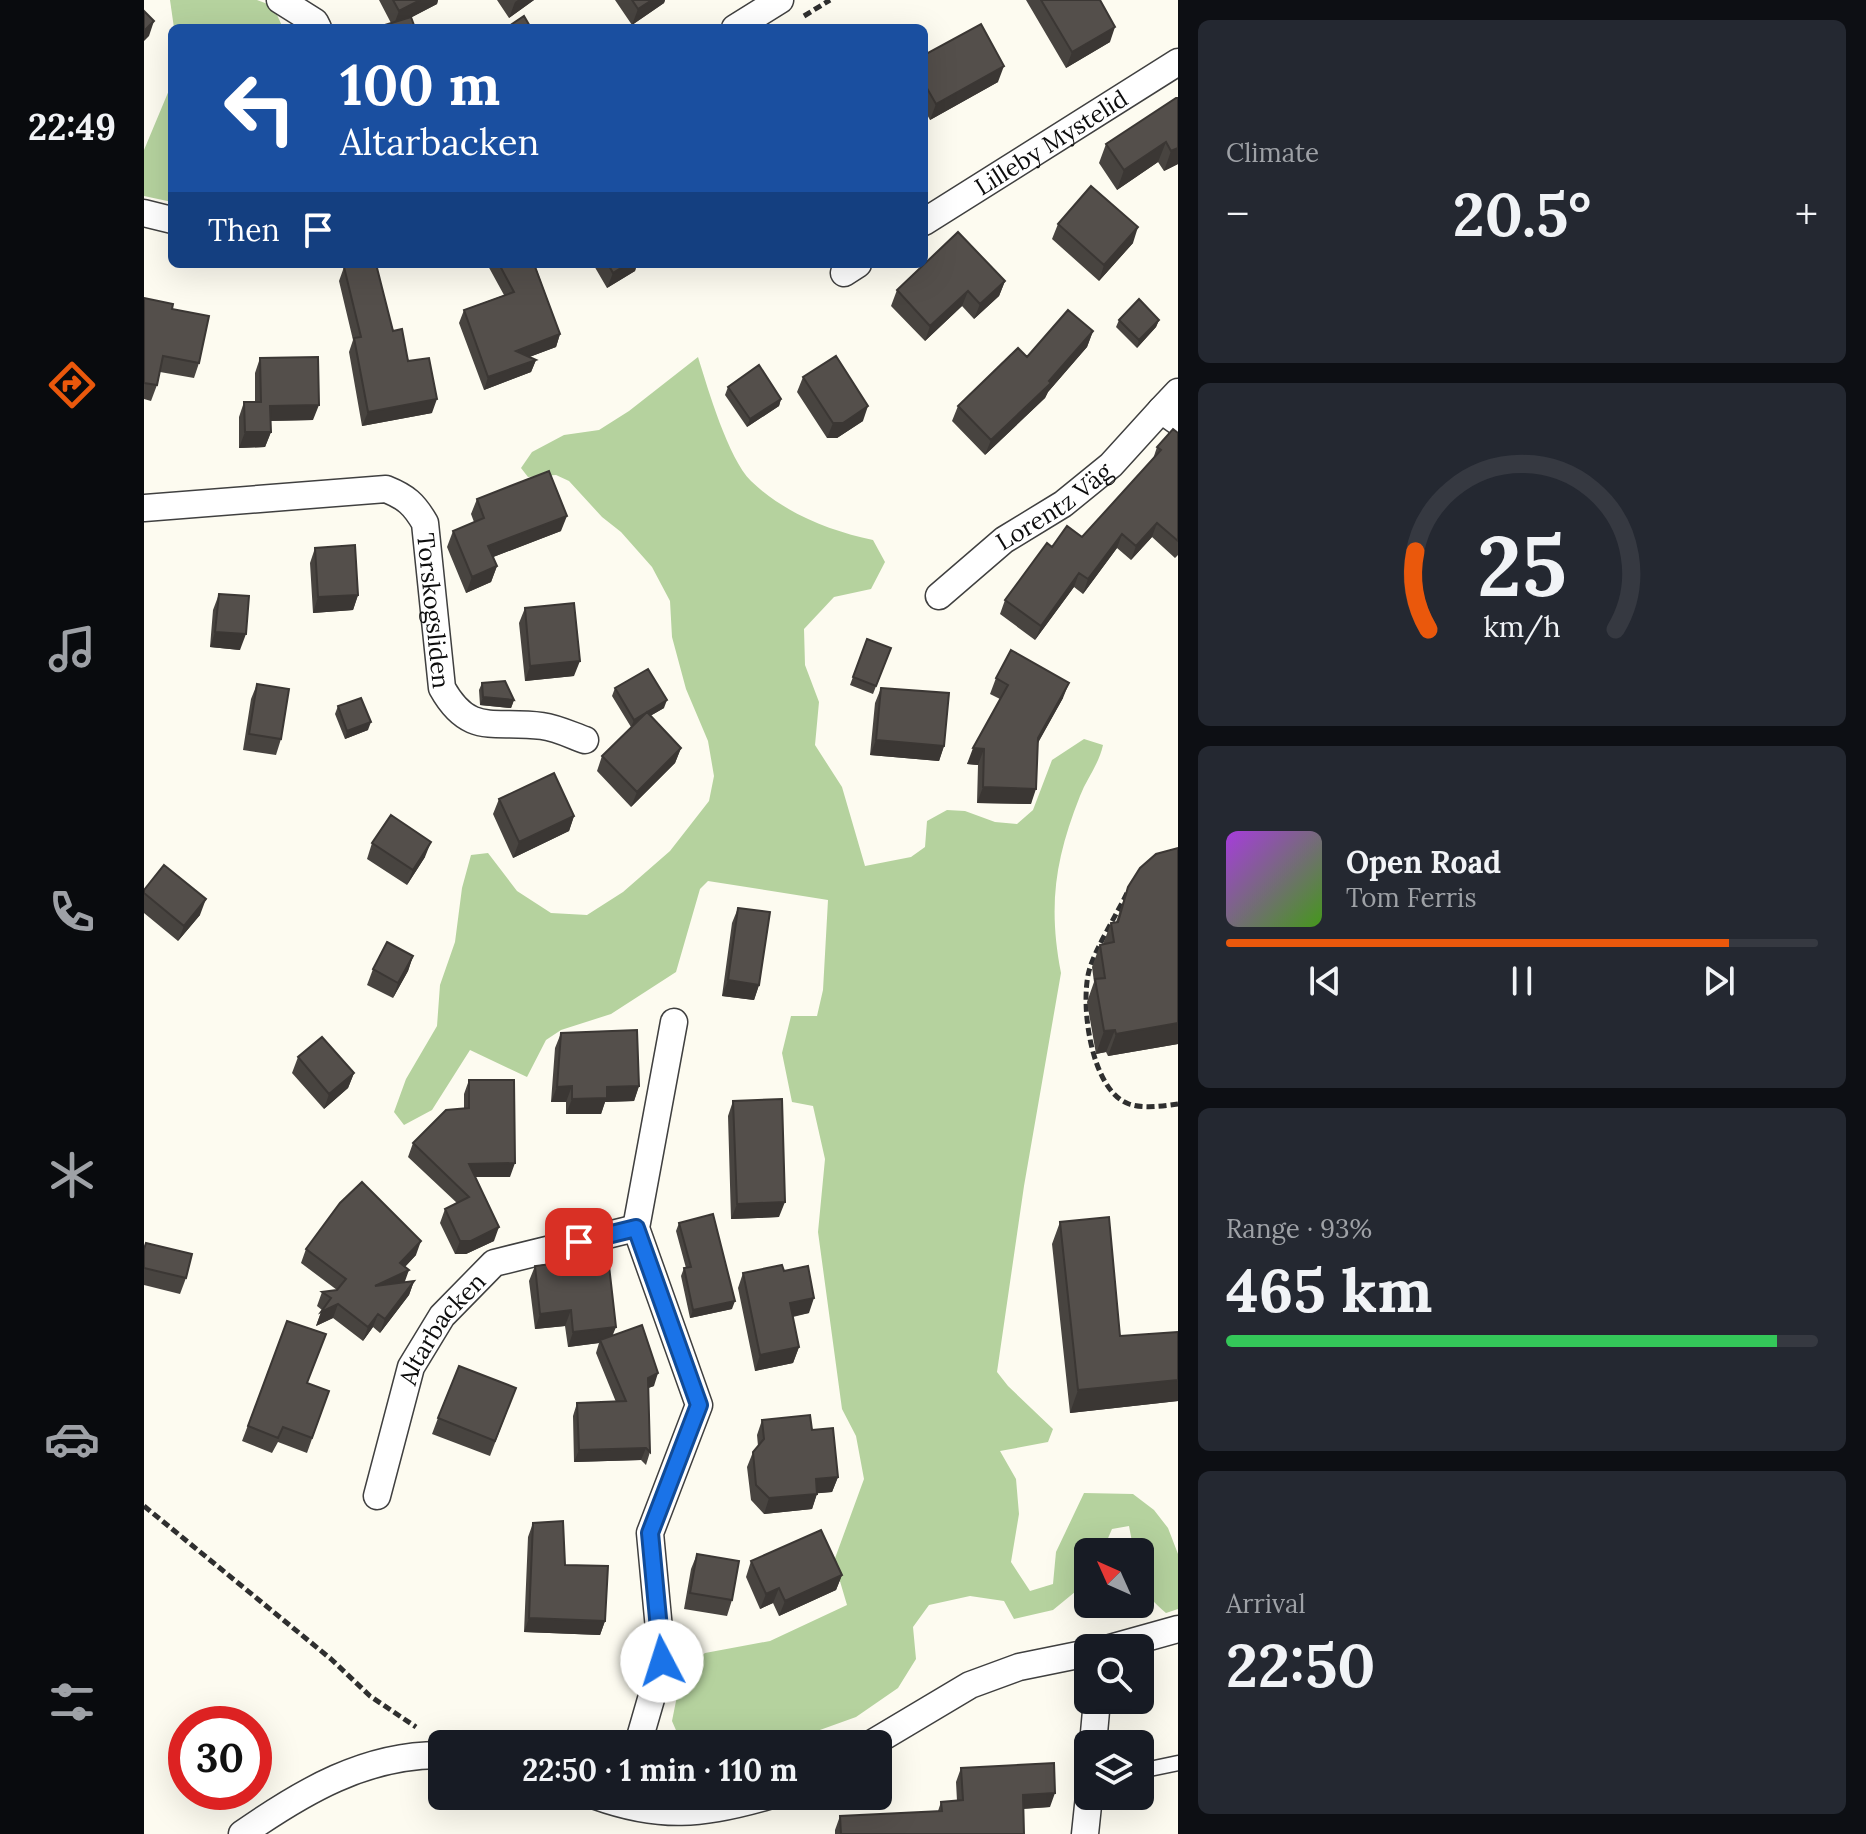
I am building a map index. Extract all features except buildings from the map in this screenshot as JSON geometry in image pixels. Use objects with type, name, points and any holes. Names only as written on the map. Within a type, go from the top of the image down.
[{"type":"street","points":[[280,0],[316,24]]},
{"type":"street","points":[[740,24],[762,4]]},
{"type":"street","name":"Lilleby Mystelid","points":[[928,219],[1178,62]]},
{"type":"street","points":[[144,213],[168,219]]},
{"type":"street","name":"Lorentz Väg","points":[[939,596],[1004,540],[1063,504],[1111,465],[1172,408]]},
{"type":"street","name":"Torskogsliden","points":[[144,508],[386,489],[401,495],[414,504],[425,523],[442,688],[449,700],[462,715],[475,723],[545,726],[585,740]]},
{"type":"street","points":[[642,1730],[662,1661],[650,1533],[699,1405],[636,1228],[674,1022]]},
{"type":"street","name":"Altarbacken","points":[[377,1496],[411,1367],[442,1316],[494,1263],[636,1228]]},
{"type":"street","points":[[1154,1636],[1178,1629]]},
{"type":"street","points":[[892,1731],[970,1685],[1019,1667],[1074,1656]]},
{"type":"street","points":[[242,1834],[272,1813],[340,1775],[385,1759],[428,1756]]},
{"type":"street","points":[[667,1810],[686,1814],[704,1810]]},
{"type":"street","points":[[1085,1834],[1088,1810]]},
{"type":"lane","points":[[1154,1768],[1178,1763]]},
{"type":"path","points":[[1132,881],[1089,970],[1084,1008],[1099,1074],[1114,1095],[1128,1104],[1140,1106],[1178,1104]]},
{"type":"path","points":[[144,1506],[331,1659],[370,1696],[423,1732]]},
{"type":"green space","points":[[170,0],[257,0],[273,6],[281,24],[173,24]]},
{"type":"green space","points":[[168,93],[168,201],[144,196],[144,150]]},
{"type":"green space","points":[[698,357],[727,440],[751,481],[778,502],[808,519],[873,540],[885,562],[871,589],[834,597],[804,629],[805,665],[819,702],[815,745],[842,787],[865,866],[911,857],[925,847],[927,821],[947,810],[965,811],[995,822],[1017,824],[1033,810],[1052,760],[1084,739],[1103,745],[1071,819],[1056,883],[1055,926],[1061,973],[1024,1186],[997,1372],[1053,1429],[1048,1442],[1000,1451],[1016,1479],[1019,1514],[1011,1562],[1030,1591],[1053,1584],[1056,1552],[1084,1493],[1133,1494],[1154,1510],[1168,1528],[1178,1554],[1178,1609],[1166,1613],[1154,1601],[1154,1538],[1131,1538],[1129,1526],[1112,1529],[1108,1538],[1074,1538],[1074,1593],[1053,1610],[1014,1619],[1004,1601],[970,1596],[929,1605],[913,1627],[916,1659],[898,1688],[856,1717],[820,1730],[676,1730],[672,1721],[682,1671],[705,1653],[770,1641],[847,1605],[834,1561],[864,1479],[856,1436],[842,1409],[818,1232],[825,1159],[813,1106],[792,1102],[782,1053],[791,1016],[817,1016],[823,990],[828,900],[708,881],[700,889],[676,972],[611,1014],[561,1030],[546,1040],[527,1077],[470,1050],[432,1110],[404,1125],[394,1112],[406,1079],[437,1026],[440,985],[455,942],[462,888],[471,855],[488,853],[517,891],[551,913],[587,915],[623,892],[670,851],[709,801],[714,776],[708,741],[686,689],[672,637],[670,601],[652,567],[569,481],[556,475],[528,477],[521,468],[532,452],[564,435],[599,430],[629,411]]},
{"type":"route","points":[[579,1242],[636,1228],[699,1405],[650,1533],[662,1661]]}]
